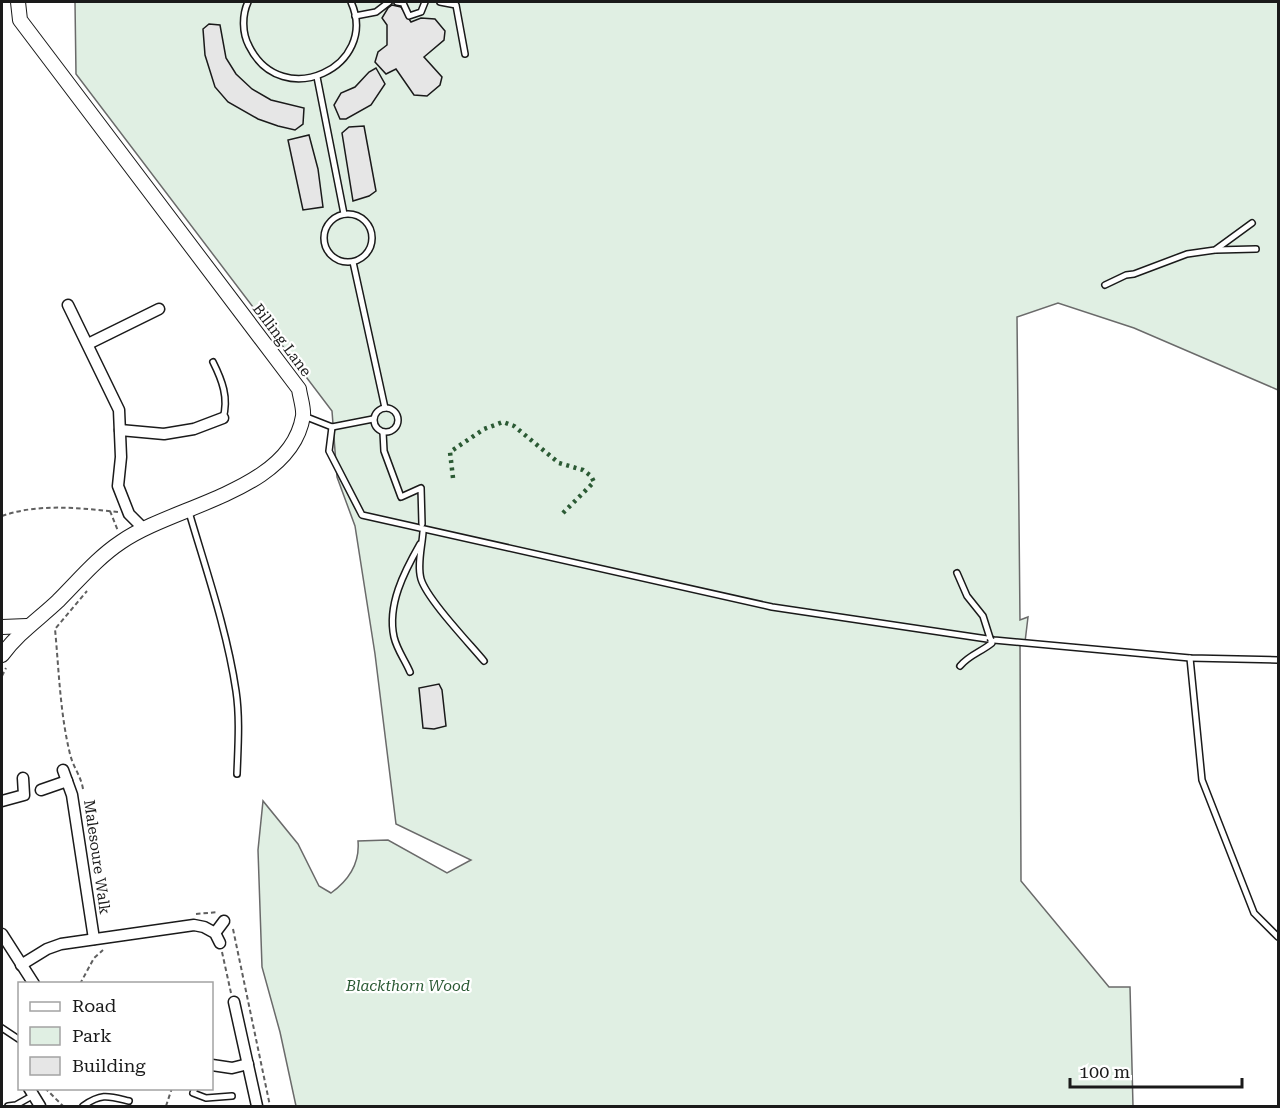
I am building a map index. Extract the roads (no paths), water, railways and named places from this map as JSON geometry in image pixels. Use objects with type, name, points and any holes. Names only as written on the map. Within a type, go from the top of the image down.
[{"type":"street","name":"Billing Lane","points":[[18,2],[20,20],[299,389],[303,415]]},
{"type":"street","points":[[68,305],[119,410],[121,457],[118,486],[129,514],[144,529]]},
{"type":"street","points":[[88,344],[159,309]]},
{"type":"street","points":[[2,654],[27,626],[56,603],[99,558],[123,541],[144,529],[232,492],[273,467],[294,439],[303,415]]},
{"type":"street","points":[[120,430],[164,434],[194,429],[223,418]]},
{"type":"street","points":[[2,627],[27,626]]},
{"type":"street","name":"Malesoure Walk","points":[[41,790],[65,775],[72,795],[94,939]]},
{"type":"street","points":[[2,801],[24,795],[23,778]]},
{"type":"street","points":[[21,965],[54,946],[194,925],[204,927],[218,938],[224,916]]},
{"type":"street","points":[[2,934],[33,982]]},
{"type":"street","points":[[234,1002],[257,1107]]},
{"type":"street","points":[[213,1065],[232,1068],[248,1064]]},
{"type":"street","points":[[31,1092],[40,1107]]},
{"type":"lane","points":[[248,2],[243,23],[246,40],[254,56],[266,69],[282,77],[299,80],[316,77],[333,69],[345,56],[353,40],[356,22],[351,2]]},
{"type":"lane","points":[[355,16],[376,12],[389,2]]},
{"type":"lane","points":[[397,2],[403,3],[409,16],[421,12],[425,2]]},
{"type":"lane","points":[[440,2],[456,5],[465,54]]},
{"type":"lane","points":[[316,77],[344,214]]},
{"type":"lane","points":[[344,214],[351,214],[365,220],[372,233],[370,248],[360,259],[353,262],[345,262],[331,256],[324,242],[324,235],[330,221],[344,214]]},
{"type":"lane","points":[[1215,250],[1252,223]]},
{"type":"lane","points":[[1105,285],[1126,275],[1187,254],[1215,250],[1256,249]]},
{"type":"lane","points":[[353,262],[385,408]]},
{"type":"lane","points":[[213,362],[220,377],[227,405],[223,418]]},
{"type":"lane","points":[[385,408],[393,410],[398,421],[394,428],[383,432],[376,427],[373,419],[377,411],[385,408]]},
{"type":"lane","points":[[303,415],[332,427],[373,419]]},
{"type":"lane","points":[[332,427],[329,451],[362,514],[772,607],[994,640],[1190,658],[1278,660]]},
{"type":"lane","points":[[383,432],[384,451],[401,496],[422,488],[422,524]]},
{"type":"lane","points":[[189,509],[224,636],[236,691],[237,774]]},
{"type":"lane","points":[[423,532],[421,579],[432,598],[484,661]]},
{"type":"lane","points":[[410,672],[399,652],[394,636],[393,611],[397,592],[422,540]]},
{"type":"lane","points":[[957,573],[967,596],[983,616],[992,643],[981,652],[968,657],[960,666]]},
{"type":"lane","points":[[1190,658],[1203,780],[1254,913],[1278,938]]},
{"type":"lane","points":[[2,1028],[18,1039]]},
{"type":"lane","points":[[195,1090],[194,1093],[206,1098],[232,1096]]},
{"type":"lane","points":[[8,1107],[16,1105],[31,1092]]},
{"type":"lane","points":[[83,1107],[94,1098],[105,1095],[129,1101]]},
{"type":"park label","name":"Blackthorn Wood","points":[[408,986]]}]
